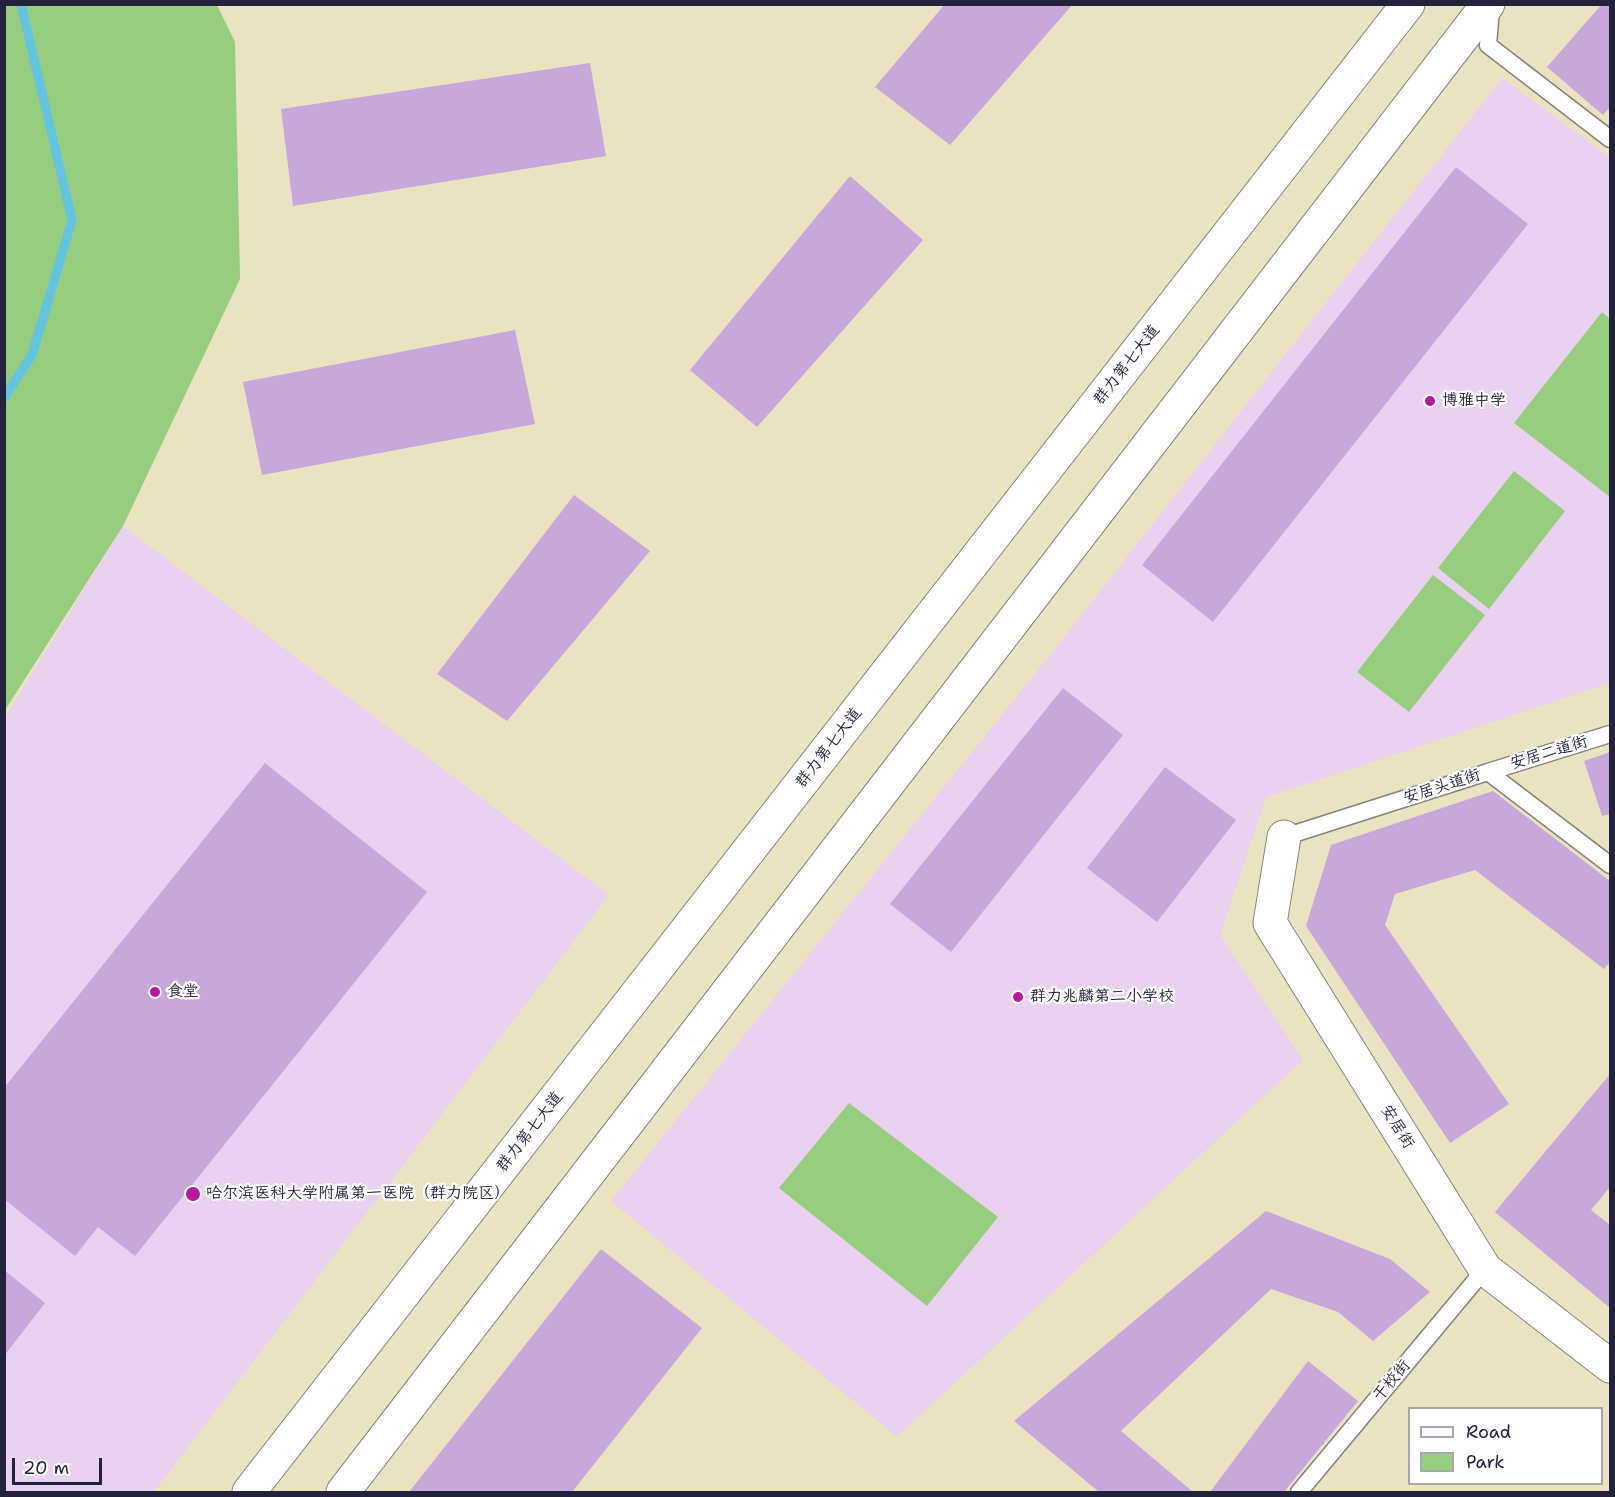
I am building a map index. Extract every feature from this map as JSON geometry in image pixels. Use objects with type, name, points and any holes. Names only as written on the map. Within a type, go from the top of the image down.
[{"type":"main road","name":"群力第七大道","points":[[249,1492],[1408,4]]},
{"type":"main road","points":[[343,1492],[1490,4]]},
{"type":"main road","name":"安居街","points":[[1284,837],[1270,922],[1485,1269],[1611,1366]]},
{"type":"lane","points":[[1490,4],[1488,45],[1611,139]]},
{"type":"lane","name":"安居二道街","points":[[1488,772],[1611,735]]},
{"type":"lane","name":"安居头道街","points":[[1284,837],[1488,772],[1611,865]]},
{"type":"lane","name":"干校街","points":[[1299,1492],[1485,1269]]},
{"type":"shaded area","points":[[1502,78],[1610,157],[1610,683],[1266,797],[1220,935],[1303,1060],[897,1437],[611,1201],[1058,645]]},
{"type":"shaded area","name":"哈尔滨医科大学附属第一医院（群力院区）","points":[[123,526],[609,895],[154,1492],[5,1492],[4,719]]},
{"type":"green space","points":[[5,4],[217,5],[235,42],[240,279],[123,526],[5,710]]},
{"type":"green space","points":[[1602,312],[1610,319],[1610,497],[1514,423]]},
{"type":"green space","points":[[1514,471],[1565,511],[1489,609],[1438,568]]},
{"type":"green space","points":[[1433,575],[1485,615],[1409,712],[1357,672]]},
{"type":"green space","points":[[849,1103],[998,1217],[927,1306],[779,1188]]},
{"type":"building","points":[[945,4],[1073,4],[950,145],[875,87]]},
{"type":"building","points":[[1602,4],[1610,4],[1610,107],[1603,115],[1547,67]]},
{"type":"building","points":[[590,63],[606,156],[293,206],[281,109]]},
{"type":"building","points":[[1456,167],[1528,224],[1213,622],[1142,565]]},
{"type":"building","points":[[850,176],[923,240],[757,427],[690,370]]},
{"type":"building","points":[[515,330],[535,424],[262,475],[243,382]]},
{"type":"building","points":[[574,495],[650,551],[507,721],[437,674]]},
{"type":"building","points":[[1063,688],[1123,735],[951,952],[890,904]]},
{"type":"building","points":[[1610,752],[1610,814],[1602,816],[1584,761]]},
{"type":"building","points":[[265,763],[427,892],[135,1256],[98,1227],[75,1256],[4,1199],[4,1088]]},
{"type":"building","points":[[1165,767],[1236,820],[1157,922],[1087,868]]},
{"type":"building","points":[[1493,791],[1610,881],[1610,962],[1604,969],[1475,870],[1395,894],[1385,925],[1509,1104],[1450,1143],[1306,926],[1331,845]]},
{"type":"building","points":[[1610,1074],[1610,1187],[1591,1210],[1610,1225],[1610,1308],[1495,1212]]},
{"type":"building","points":[[1266,1211],[1390,1259],[1430,1292],[1373,1341],[1338,1312],[1271,1289],[1121,1431],[1193,1492],[1099,1492],[1014,1421]]},
{"type":"building","points":[[601,1249],[702,1328],[572,1492],[409,1492]]},
{"type":"building","points":[[4,1270],[45,1303],[4,1356]]},
{"type":"building","points":[[1308,1361],[1358,1401],[1284,1492],[1210,1492]]},
{"type":"waterway","points":[[4,398],[32,355],[72,220],[21,4]]},
{"type":"place","name":"博雅中学","points":[[1430,401]]},
{"type":"place","name":"食堂","points":[[155,992]]},
{"type":"place","name":"群力兆麟第二小学校","points":[[1018,997]]},
{"type":"place","name":"哈尔滨医科大学附属第一医院（群力院区）","points":[[193,1194]]}]
